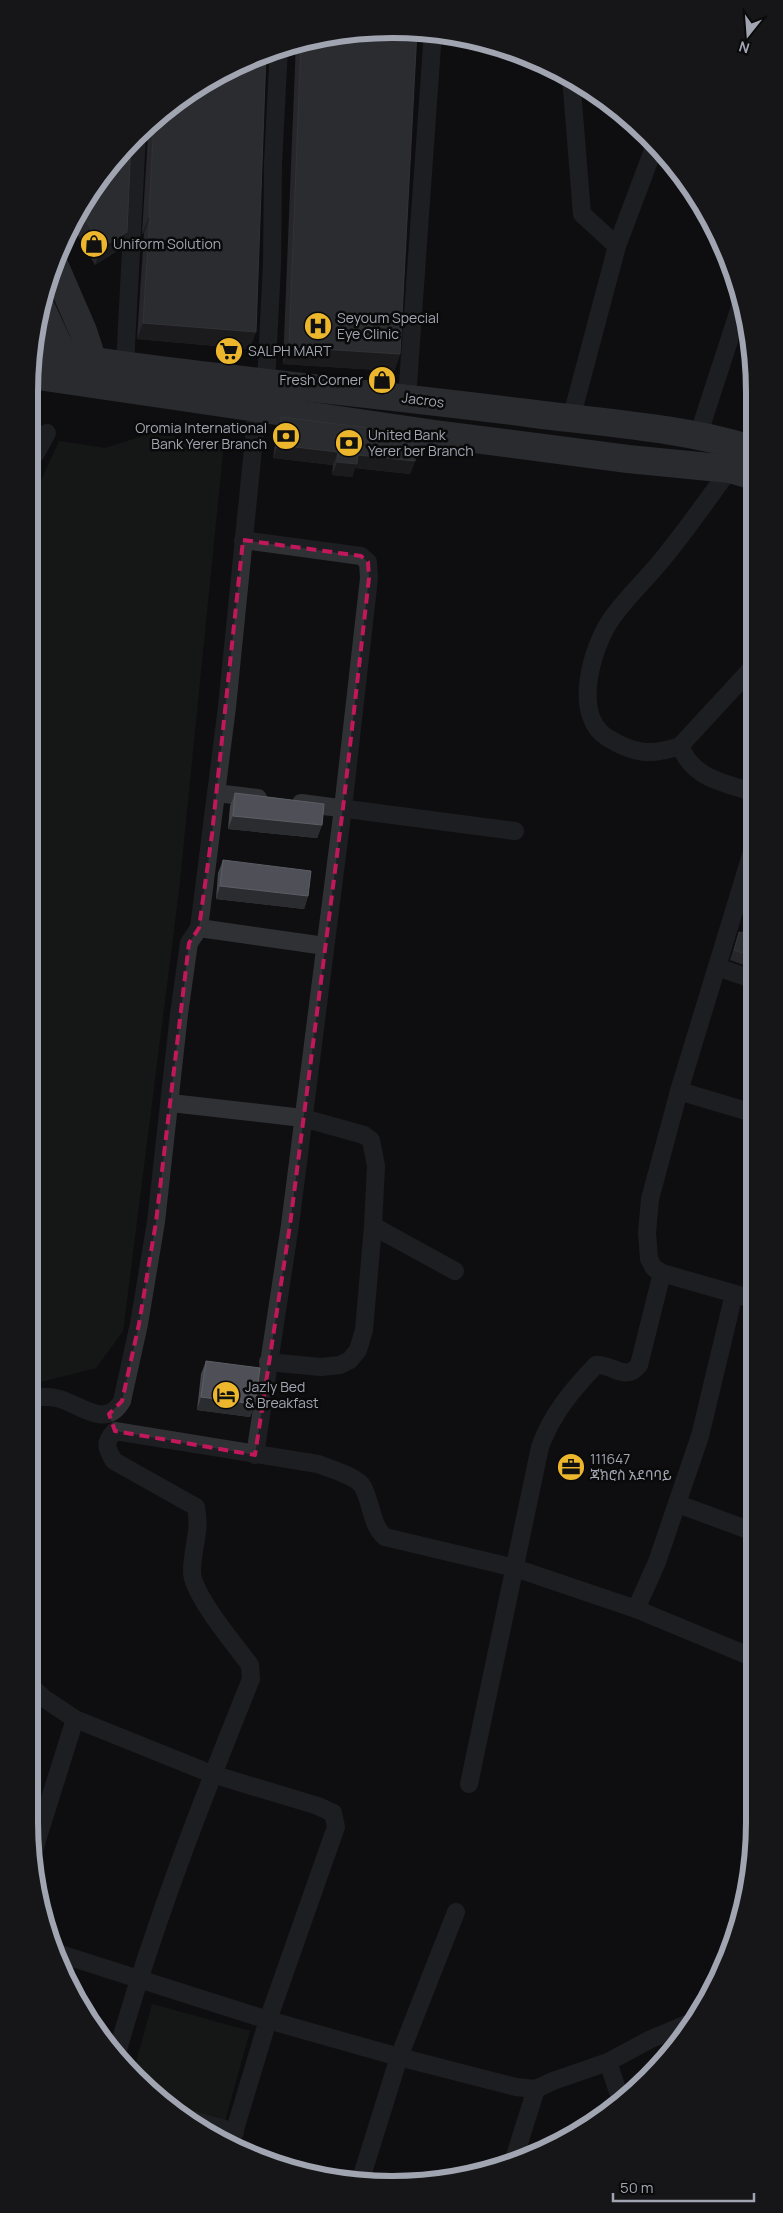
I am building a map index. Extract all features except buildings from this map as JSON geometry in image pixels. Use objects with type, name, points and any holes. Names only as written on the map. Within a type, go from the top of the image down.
[{"type":"main road","points":[[58,273],[83,330],[83,371]]},
{"type":"main road","points":[[46,314],[83,371]]},
{"type":"main road","name":"Jacros","points":[[40,354],[83,371],[257,409],[435,434],[741,472]]},
{"type":"main road","name":"Jacros","points":[[83,371],[125,364],[266,383],[406,398],[571,419],[698,436],[746,447]]},
{"type":"main road","points":[[38,375],[83,371]]},
{"type":"street","points":[[406,398],[432,40]]},
{"type":"street","points":[[266,383],[272,264],[272,164],[278,56]]},
{"type":"street","points":[[572,87],[582,214],[617,246]]},
{"type":"street","points":[[125,364],[136,146]]},
{"type":"street","points":[[571,419],[617,246],[652,152]]},
{"type":"street","points":[[698,436],[737,316]]},
{"type":"street","points":[[38,1398],[58,1398],[98,1414],[109,1414],[118,1409],[122,1401],[139,1324],[156,1222],[179,1014],[189,943],[199,928],[216,794],[257,409]]},
{"type":"street","points":[[38,449],[47,433]]},
{"type":"street","points":[[741,472],[612,618],[603,634],[587,689],[591,720],[603,735],[622,747],[644,753],[664,752],[680,746],[746,674]]},
{"type":"street","points":[[242,540],[361,556],[368,562],[369,578],[343,808],[286,1254],[255,1455]]},
{"type":"street","points":[[680,746],[693,768],[703,775],[746,790]]},
{"type":"street","points":[[216,794],[343,808],[515,831]]},
{"type":"street","points":[[746,873],[679,1091],[650,1199],[647,1234],[649,1259],[654,1268],[662,1273],[746,1298]]},
{"type":"street","points":[[199,928],[325,946]]},
{"type":"street","points":[[717,967],[746,976]]},
{"type":"street","points":[[679,1091],[746,1111]]},
{"type":"street","points":[[170,1103],[303,1118],[364,1135],[370,1140],[376,1166],[373,1226],[364,1330],[358,1350],[350,1360],[340,1365],[321,1367],[268,1362]]},
{"type":"street","points":[[373,1226],[455,1270]]},
{"type":"street","points":[[469,1784],[515,1568],[519,1538],[540,1447],[547,1426],[558,1408],[596,1365],[601,1364],[622,1373],[629,1373],[639,1365],[662,1273]]},
{"type":"street","points":[[636,1609],[657,1562],[700,1436],[734,1294]]},
{"type":"street","points":[[109,1414],[115,1431]]},
{"type":"street","points":[[115,1431],[318,1464],[345,1474],[363,1486],[378,1531],[385,1537],[515,1568],[636,1609],[746,1655]]},
{"type":"street","points":[[115,1431],[108,1438],[106,1449],[114,1461],[196,1507],[199,1523],[192,1573],[197,1591],[250,1665],[250,1679],[212,1774],[138,1979],[119,2047]]},
{"type":"street","points":[[678,1504],[746,1529]]},
{"type":"street","points":[[38,1692],[75,1719],[212,1774],[318,1806],[333,1813],[336,1827],[268,2020],[233,2138]]},
{"type":"street","points":[[38,1837],[75,1719]]},
{"type":"street","points":[[362,2174],[399,2057],[456,1912]]},
{"type":"street","points":[[63,1955],[268,2020],[399,2057],[516,2087],[536,2089],[600,2065],[680,2026]]},
{"type":"street","points":[[600,2065],[617,2094]]},
{"type":"street","points":[[516,2153],[536,2089]]},
{"type":"highlighted area","points":[[243,540],[361,556],[368,562],[369,578],[343,808],[290,1225],[255,1455],[115,1431],[109,1414],[122,1401],[139,1324],[156,1222],[189,943],[199,928],[212,834]]},
{"type":"shaded area","points":[[149,434],[224,442],[179,890],[123,1331],[96,1368],[38,1383],[38,485],[59,441],[105,448]]},
{"type":"shaded area","points":[[152,2004],[250,2031],[223,2128],[206,2123],[195,2116],[158,2088],[135,2066]]},
{"type":"place","name":"Uniform Solution","points":[[94,244]]},
{"type":"place","name":"Seyoum Special Eye Clinic","points":[[318,326]]},
{"type":"place","name":"SALPH MART","points":[[229,351]]},
{"type":"place","name":"Fresh Corner","points":[[382,380]]},
{"type":"place","name":"Oromia International Bank Yerer Branch","points":[[286,436]]},
{"type":"place","name":"United Bank Yerer ber Branch","points":[[349,443]]},
{"type":"place","name":"Jazly Bed & Breakfast","points":[[226,1395]]},
{"type":"place","name":"111647 ጃክሮስ አደባባይ","points":[[571,1467]]}]
